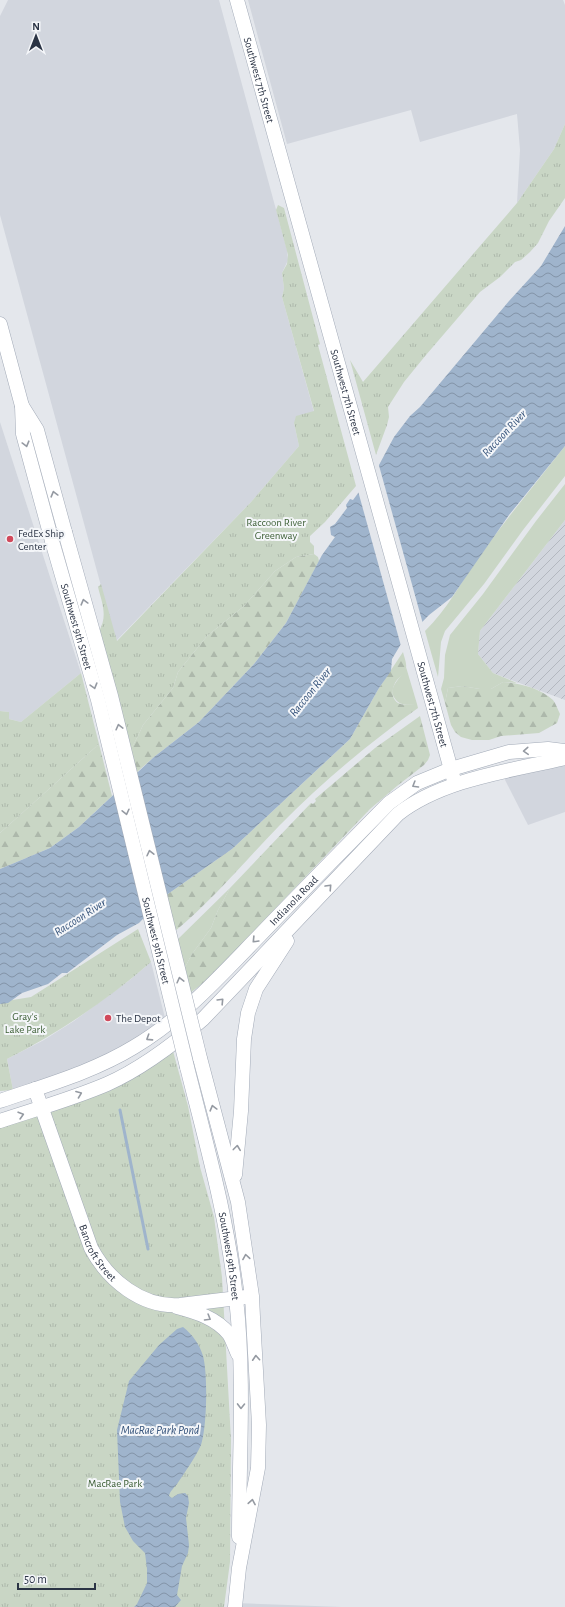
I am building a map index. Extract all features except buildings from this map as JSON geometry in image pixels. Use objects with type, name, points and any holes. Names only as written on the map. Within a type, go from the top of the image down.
[{"type":"main road","name":"Southwest 7th Street","points":[[237,0],[455,784]]},
{"type":"main road","name":"Southwest 9th Street","points":[[0,324],[22,406],[24,434],[52,541],[98,700],[218,1196],[229,1248],[240,1342],[239,1568]]},
{"type":"main road","name":"Southwest 9th Street","points":[[22,406],[36,430],[114,711],[200,1058],[238,1202],[252,1296],[259,1425],[258,1468],[239,1568],[235,1607]]},
{"type":"main road","name":"Indianola Road","points":[[0,1101],[105,1063],[135,1047],[165,1027],[210,986],[389,803],[417,783],[451,769],[509,752],[548,749],[565,751]]},
{"type":"main road","name":"Indianola Road","points":[[0,1121],[43,1108],[108,1083],[142,1065],[174,1044],[203,1019],[398,814],[422,798],[455,784],[565,758]]},
{"type":"main road","points":[[234,1186],[241,1111],[244,1039],[248,1013],[256,989],[303,915]]},
{"type":"main road","name":"Bancroft Street","points":[[36,1089],[91,1248],[105,1270],[124,1287],[142,1297],[171,1305],[252,1296]]},
{"type":"main road","points":[[171,1305],[203,1314],[217,1323],[229,1335],[240,1359],[241,1385]]},
{"type":"shaded area","points":[[8,0],[219,0],[287,250],[288,260],[282,273],[284,288],[282,297],[314,412],[294,423],[299,446],[251,502],[116,641],[0,215],[0,16]]},
{"type":"shaded area","points":[[248,0],[563,0],[565,5],[565,124],[554,149],[517,203],[520,150],[517,114],[420,142],[411,110],[287,144]]},
{"type":"shaded area","points":[[0,422],[81,673],[21,722],[9,719],[9,712],[0,711]]},
{"type":"shaded area","points":[[565,520],[565,700],[493,673],[478,654],[480,631]]},
{"type":"shaded area","points":[[565,758],[565,812],[528,825],[501,772]]},
{"type":"shaded area","points":[[151,962],[165,1018],[145,1033],[80,1067],[13,1090],[7,1059],[44,1040],[74,1021],[131,979]]},
{"type":"shaded area","points":[[236,1603],[342,1607],[235,1607]]},
{"type":"green space","points":[[565,124],[565,198],[549,221],[538,243],[521,260],[515,262],[500,277],[480,292],[404,382],[388,407],[389,417],[387,425],[376,455],[350,360],[363,382],[517,203],[554,149]]},
{"type":"green space","name":"Raccoon River Greenway","points":[[278,205],[284,208],[320,344],[318,345],[356,486],[325,522],[310,536],[310,542],[314,546],[314,554],[296,557],[275,571],[244,606],[207,636],[178,672],[173,688],[143,725],[131,749],[99,631],[104,615],[98,587],[101,584],[117,641],[251,502],[299,446],[294,423],[296,416],[314,411],[282,297],[284,288],[282,273],[287,264],[288,255],[276,210]]},
{"type":"green space","points":[[565,446],[565,476],[484,584],[445,631],[441,642],[438,677],[425,631],[447,605],[472,566]]},
{"type":"green space","points":[[565,484],[565,520],[480,631],[478,654],[493,673],[517,683],[503,682],[491,689],[462,686],[448,688],[445,703],[441,689],[444,678],[445,655],[450,635],[483,594]]},
{"type":"green space","points":[[314,554],[318,557],[319,561],[286,623],[254,664],[199,722],[137,772],[131,749],[143,725],[173,688],[178,672],[207,636],[244,606],[275,571],[296,557]]},
{"type":"green space","points":[[403,652],[406,668],[404,673],[395,683],[393,695],[395,701],[398,703],[405,705],[417,704],[418,708],[381,735],[312,794],[279,826],[215,894],[174,932],[165,896],[232,849],[350,739],[379,688]]},
{"type":"green space","points":[[406,667],[417,704],[408,705],[400,703],[393,695],[392,691]]},
{"type":"green space","points":[[81,673],[99,744],[0,833],[0,711],[9,712],[9,719],[21,722]]},
{"type":"green space","points":[[503,682],[530,687],[548,696],[553,700],[560,714],[557,723],[539,733],[501,736],[489,740],[472,740],[461,737],[455,732],[451,725],[445,703],[448,688],[462,686],[491,689]]},
{"type":"green space","points":[[420,716],[430,755],[424,765],[370,809],[208,979],[189,994],[183,971],[192,954],[211,928],[218,910],[230,888],[311,803],[313,804],[316,801],[315,799],[375,748]]},
{"type":"green space","points":[[99,744],[112,796],[79,827],[50,848],[0,869],[0,833]]},
{"type":"green space","points":[[230,888],[218,910],[211,928],[192,954],[183,971],[176,941]]},
{"type":"green space","name":"Gray's Lake Park","points":[[138,929],[151,962],[100,1003],[46,1038],[7,1059],[13,1090],[0,1091],[0,1002],[31,997]]},
{"type":"green space","name":"MacRae Park","points":[[173,1051],[188,1106],[200,1167],[214,1217],[222,1277],[231,1440],[230,1562],[224,1607],[0,1607],[0,1127]]},
{"type":"water","name":"Raccoon River","points":[[565,226],[565,446],[509,515],[452,597],[429,615],[401,644],[392,659],[391,671],[379,688],[350,739],[232,849],[165,896],[139,923],[117,935],[67,973],[62,973],[48,984],[22,993],[8,1003],[0,1004],[0,869],[50,848],[79,827],[154,757],[199,722],[254,664],[286,623],[322,555],[335,537],[331,535],[330,527],[335,524],[347,508],[346,505],[350,499],[353,500],[379,465],[394,437],[410,416],[420,407],[509,301],[541,266]]},
{"type":"water","name":"MacRae Park Pond","points":[[183,1327],[195,1340],[203,1356],[206,1375],[206,1400],[205,1426],[201,1445],[169,1496],[172,1498],[178,1494],[185,1493],[188,1496],[189,1503],[186,1518],[189,1545],[188,1553],[182,1566],[177,1595],[181,1600],[175,1607],[134,1607],[137,1604],[147,1583],[147,1569],[145,1553],[133,1541],[125,1527],[120,1502],[117,1430],[129,1381],[159,1345],[177,1329]]},
{"type":"pier","points":[[378,462],[423,624],[401,646],[358,491]]},
{"type":"waterway","points":[[120,1110],[148,1249]]},
{"type":"place","name":"FedEx Ship Center","points":[[10,539]]},
{"type":"place","name":"The Depot","points":[[108,1018]]}]
